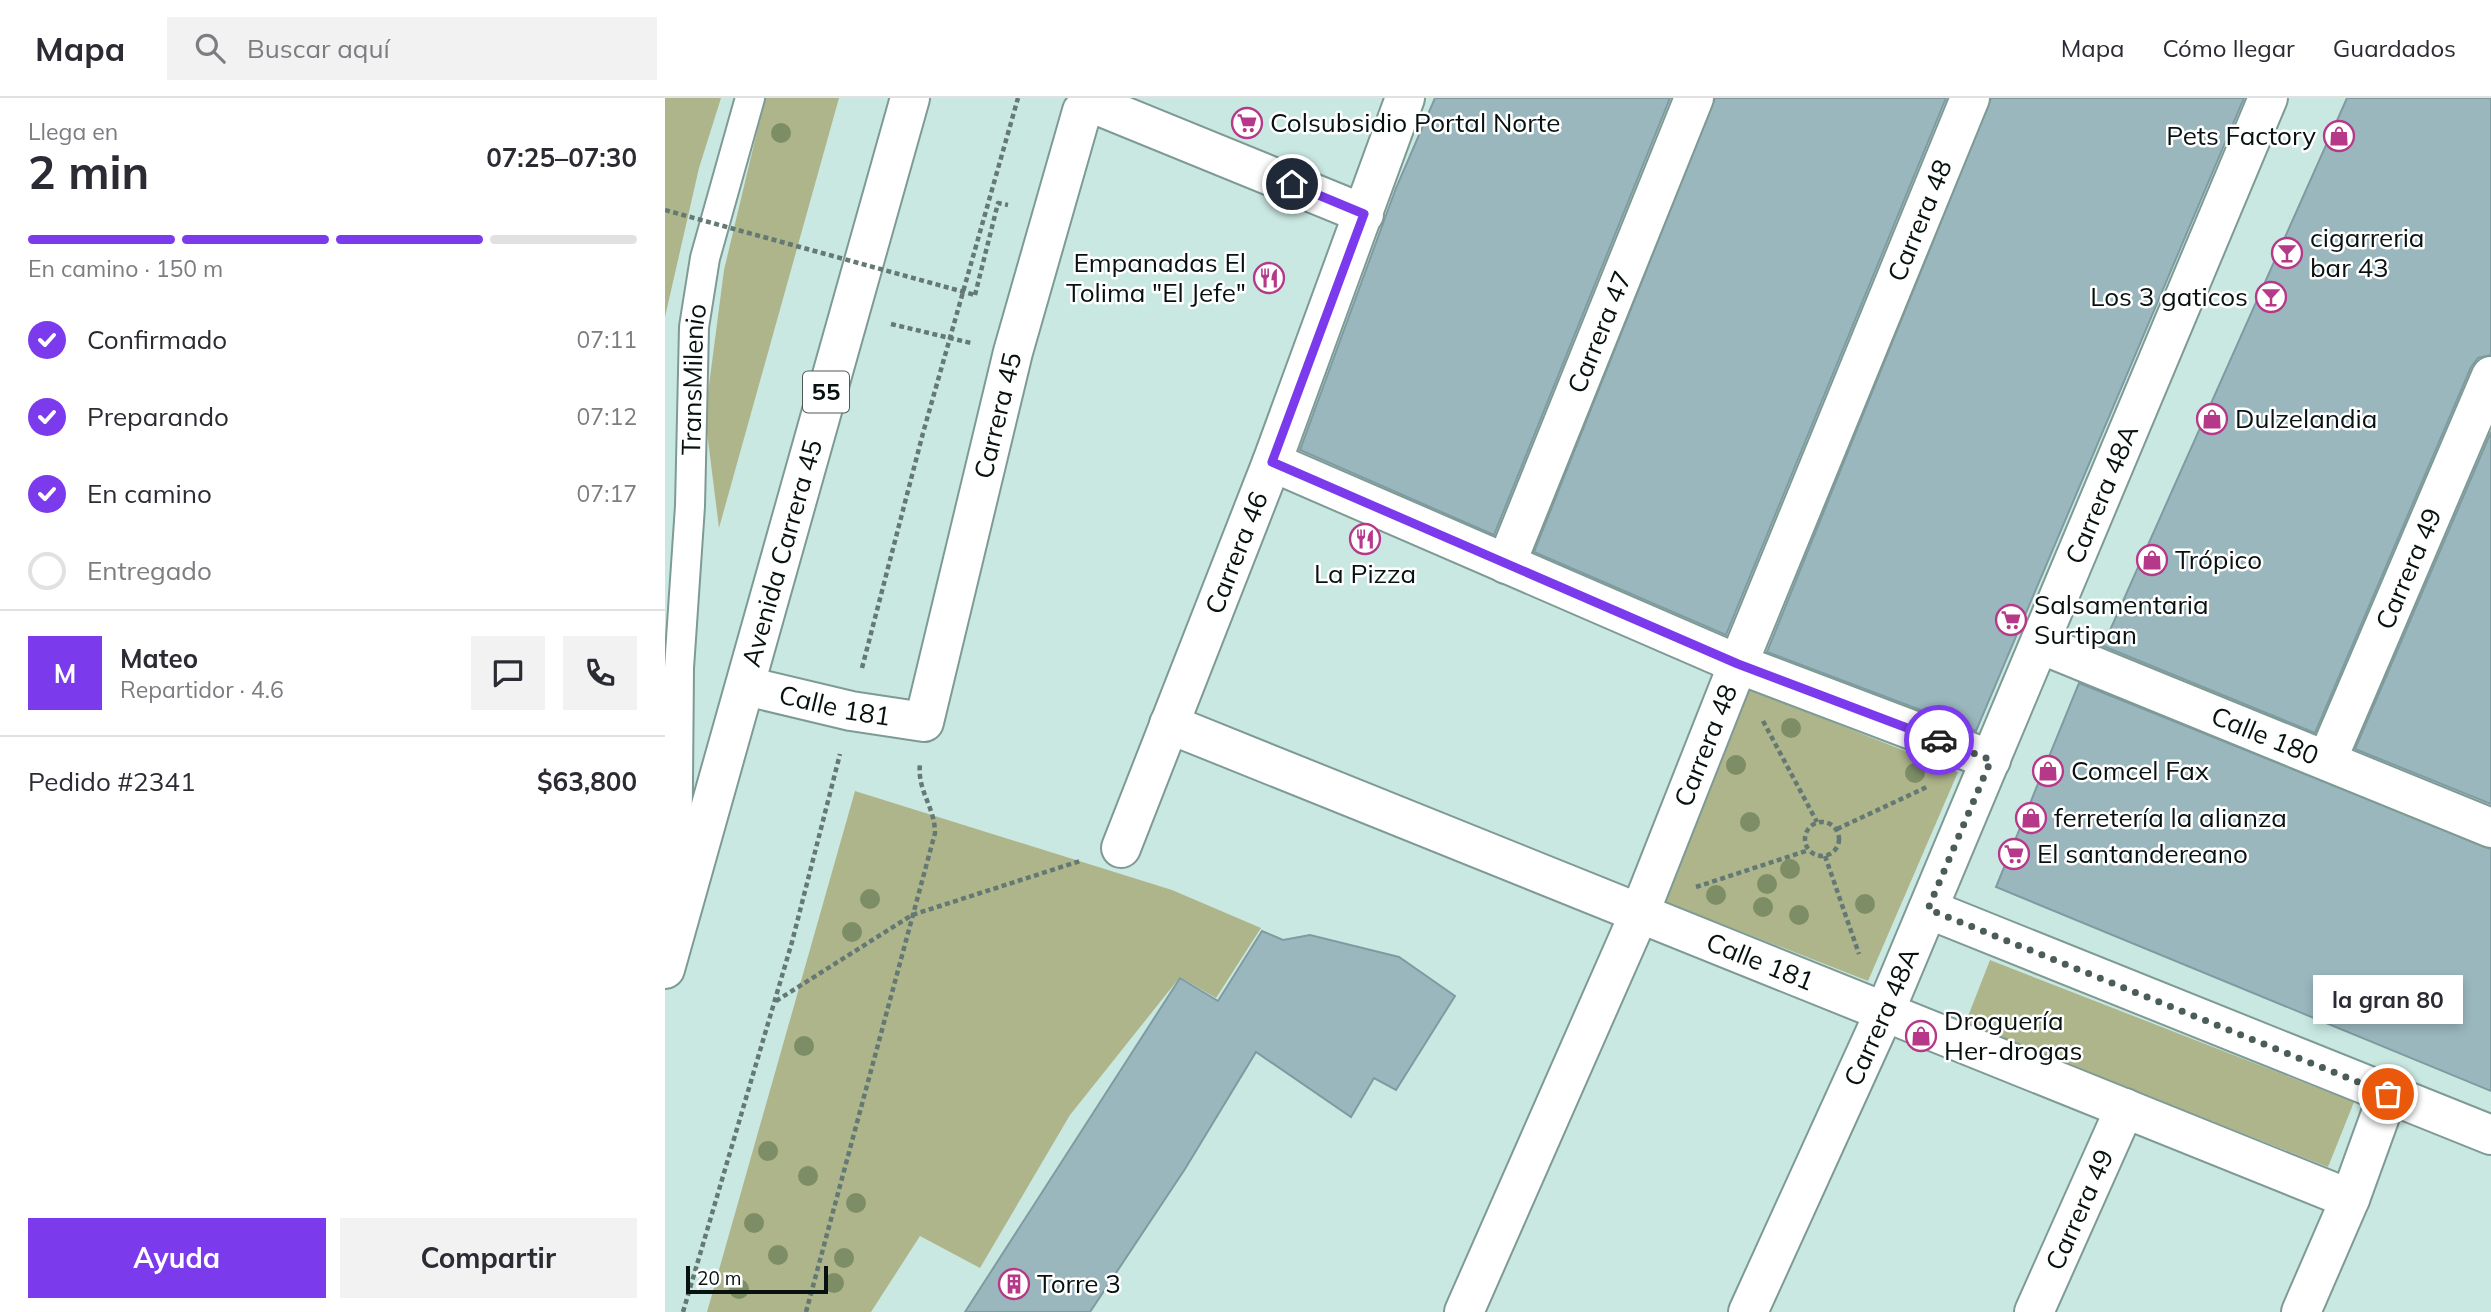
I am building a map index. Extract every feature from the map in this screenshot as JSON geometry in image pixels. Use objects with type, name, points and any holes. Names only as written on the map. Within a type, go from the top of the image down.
[{"type":"main road","name":"Avenida Carrera 45","points":[[665,969],[746,686],[847,314],[910,98]]},
{"type":"main road","name":"Carrera 46","points":[[1121,848],[1272,462],[1405,98]]},
{"type":"main road","name":"Carrera 47","points":[[1506,564],[1694,98]]},
{"type":"main road","name":"Carrera 48","points":[[1464,1312],[1643,904],[1734,673],[1970,98]]},
{"type":"main road","name":"Carrera 48A","points":[[1748,1312],[1873,1006],[1928,909],[2268,98]]},
{"type":"main road","name":"Carrera 45","points":[[924,722],[1013,352],[1082,111],[1090,105],[1099,106],[1364,214]]},
{"type":"main road","name":"Carrera 49","points":[[2327,761],[2491,376]]},
{"type":"main road","points":[[1272,462],[1506,564],[1734,673],[1991,760]]},
{"type":"main road","name":"Calle 180","points":[[2040,643],[2491,828]]},
{"type":"main road","name":"Calle 181","points":[[746,686],[851,710],[924,722]]},
{"type":"main road","name":"Calle 181","points":[[1169,724],[1643,904],[1873,1006],[2350,1199]]},
{"type":"main road","points":[[1928,909],[2491,1135]]},
{"type":"main road","points":[[2301,1312],[2350,1199],[2388,1094]]},
{"type":"main road","name":"Carrera 49","points":[[2034,1312],[2125,1108]]},
{"type":"lane","name":"TransMilenio","points":[[676,930],[679,668],[689,506],[694,327],[705,258],[750,98]]},
{"type":"lane","name":"TransMilenio","points":[[665,717],[679,668]]},
{"type":"path","points":[[665,210],[975,295]]},
{"type":"path","points":[[847,314],[1013,352]]},
{"type":"path","points":[[1734,673],[1817,822]]},
{"type":"path","points":[[806,1312],[935,833],[935,815],[923,797],[918,779],[924,722]]},
{"type":"path","points":[[1837,829],[1991,760]]},
{"type":"path","points":[[1809,850],[1805,834],[1817,822],[1829,822],[1837,829],[1838,846],[1825,856]]},
{"type":"path","points":[[775,1002],[912,915],[1121,848]]},
{"type":"path","points":[[1643,904],[1809,850],[1825,856]]},
{"type":"path","points":[[1825,856],[1868,981],[1873,1006]]},
{"type":"green space","points":[[665,98],[721,98],[699,168],[665,317]]},
{"type":"green space","points":[[765,98],[839,98],[719,528],[705,416],[724,270]]},
{"type":"green space","points":[[1744,687],[1958,772],[1868,981],[1658,899]]},
{"type":"green space","points":[[855,791],[1172,890],[1261,928],[1216,998],[1180,977],[1070,1115],[980,1268],[920,1236],[871,1312],[707,1312]]},
{"type":"green space","points":[[1990,960],[2354,1102],[2328,1167],[1965,1024]]},
{"type":"building","points":[[1435,98],[1670,98],[1494,535],[1300,450],[1396,188]]},
{"type":"building","points":[[1715,98],[1946,98],[1726,635],[1534,552]]},
{"type":"building","points":[[1991,98],[2244,98],[1976,731],[1767,652]]},
{"type":"building","points":[[2347,98],[2491,98],[2491,355],[2478,358],[2471,367],[2315,733],[2103,646]]},
{"type":"building","points":[[2491,432],[2491,804],[2355,749]]},
{"type":"building","points":[[2079,683],[2491,849],[2491,1091],[1996,887]]},
{"type":"building","points":[[1262,931],[1283,940],[1310,935],[1399,957],[1455,996],[1396,1090],[1374,1078],[1351,1117],[1256,1052],[1185,1169],[1090,1312],[965,1312],[1180,978],[1218,1001]]},
{"type":"way so far","points":[[1939,740],[1991,760],[1928,909],[2388,1094]]},
{"type":"place","name":"Colsubsidio Portal Norte","points":[[1247,123]]},
{"type":"place","name":"Pets Factory","points":[[2339,136]]},
{"type":"place","name":"cigarreria bar 43","points":[[2287,253]]},
{"type":"place","name":"Empanadas El Tolima \"El Jefe\"","points":[[1269,278]]},
{"type":"place","name":"Los 3 gaticos","points":[[2271,297]]},
{"type":"place","name":"Dulzelandia","points":[[2212,419]]},
{"type":"place","name":"La Pizza","points":[[1365,539]]},
{"type":"place","name":"Trópico","points":[[2152,560]]},
{"type":"place","name":"Salsamentaria Surtipan","points":[[2011,620]]},
{"type":"place","name":"Comcel Fax","points":[[2048,771]]},
{"type":"place","name":"ferretería la alianza","points":[[2031,818]]},
{"type":"place","name":"El santandereano","points":[[2014,854]]},
{"type":"place","name":"Droguería Her-drogas","points":[[1921,1036]]},
{"type":"place","name":"la gran 80","points":[[2388,1094]]},
{"type":"place","name":"Torre 3","points":[[1014,1284]]},
{"type":"route","points":[[1292,184],[1364,214],[1272,462],[1738,664],[1939,740]]}]
